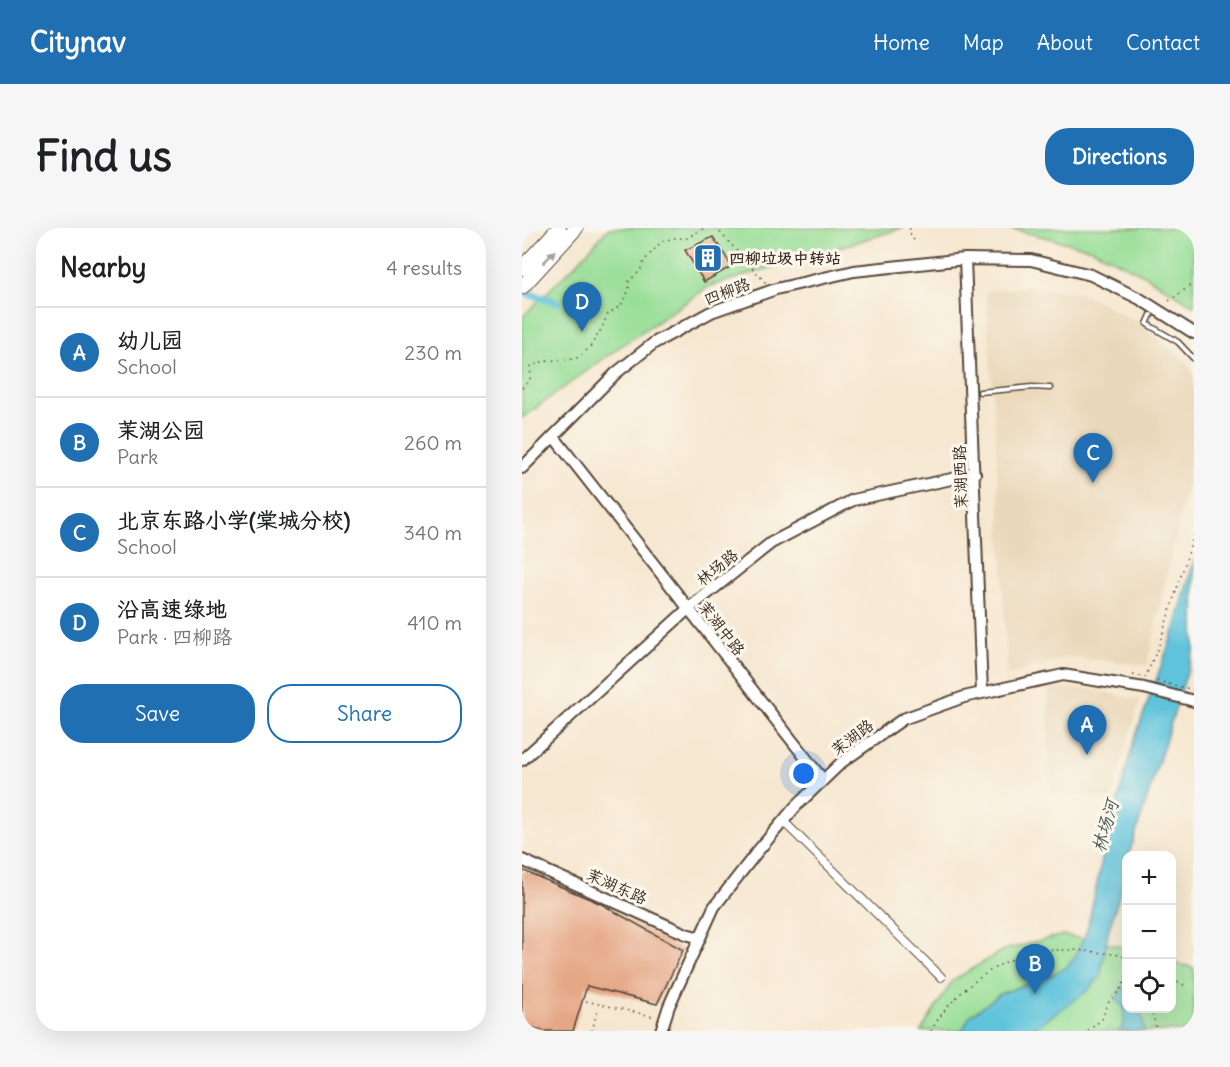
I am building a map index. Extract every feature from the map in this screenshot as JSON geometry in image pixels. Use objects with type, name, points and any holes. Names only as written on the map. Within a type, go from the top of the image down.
[{"type":"highway","points":[[522,268],[559,228]]},
{"type":"highway","points":[[522,287],[576,228]]},
{"type":"street","name":"四柳路","points":[[522,468],[616,373],[654,343],[711,312],[771,291],[854,271],[965,259],[1031,260],[1091,275],[1140,299],[1194,333]]},
{"type":"street","name":"茉湖西路","points":[[965,259],[982,693]]},
{"type":"street","name":"茉湖中路","points":[[554,437],[823,780]]},
{"type":"street","name":"林场路","points":[[522,760],[688,609],[771,543],[853,500],[975,474]]},
{"type":"street","name":"茉湖路","points":[[661,1031],[669,1006],[714,907],[783,821],[823,780],[842,762],[903,718],[964,697],[1063,675],[1146,681],[1190,701]]},
{"type":"street","points":[[783,821],[941,976]]},
{"type":"street","name":"茉湖东路","points":[[522,860],[686,934],[700,938]]},
{"type":"lane","points":[[1151,315],[1147,324],[1178,342],[1194,359]]},
{"type":"lane","points":[[980,392],[1032,387],[1050,388]]},
{"type":"path","points":[[522,388],[530,380],[531,366],[544,361],[576,359],[590,347],[607,315],[621,305],[629,290],[629,281],[640,271],[644,261],[656,247],[668,238],[687,238],[704,228]]},
{"type":"path","points":[[716,228],[771,291]]},
{"type":"path","points":[[910,228],[916,244]]},
{"type":"path","points":[[1169,301],[1194,283]]},
{"type":"path","points":[[1146,681],[1194,535]]},
{"type":"path","points":[[1133,675],[1146,681],[1194,690]]},
{"type":"path","points":[[931,1031],[938,1017],[969,986],[1008,961],[1036,952],[1074,950],[1122,955]]},
{"type":"path","points":[[1176,981],[1184,985]]},
{"type":"path","points":[[1088,1031],[1102,1019],[1108,1003],[1122,987]]},
{"type":"path","points":[[586,1001],[657,1017]]},
{"type":"path","points":[[592,1031],[598,1008]]},
{"type":"path","points":[[1152,1013],[1157,1031]]},
{"type":"shaded area","points":[[1030,287],[1084,294],[1139,323],[1186,361],[1194,377],[1194,453],[1147,665],[1068,657],[1007,675],[1000,513],[986,291]]},
{"type":"shaded area","points":[[1048,687],[1089,689],[1140,700],[1111,799],[1050,792]]},
{"type":"green space","points":[[609,228],[903,228],[710,286],[621,346],[522,418],[522,317]]},
{"type":"green space","points":[[1008,228],[1194,228],[1194,306],[1146,276],[1092,249]]},
{"type":"green space","points":[[1063,935],[1122,946],[1122,1013],[1176,1013],[1176,963],[1194,968],[1192,1031],[921,1031],[953,980],[1004,950]]},
{"type":"water","points":[[1194,560],[1194,650],[1130,851],[1122,851],[1122,886],[1109,929],[1100,977],[1086,992],[1030,1031],[962,1031],[970,1016],[1000,994],[1051,975],[1067,967],[1075,957],[1087,930],[1108,832],[1134,740],[1175,628]]},
{"type":"water","points":[[1122,988],[1122,1005],[1116,1001]]},
{"type":"water","points":[[1123,1013],[1140,1013],[1144,1031],[1119,1031],[1124,1024]]},
{"type":"building","name":"四柳垃圾中转站","points":[[713,237],[732,266],[704,282],[685,250]]},
{"type":"building","points":[[522,870],[601,904],[683,950],[657,1004],[587,986],[573,1031],[545,1031],[522,1025]]},
{"type":"waterway","points":[[522,292],[557,302]]},
{"type":"place","name":"四柳垃圾中转站","points":[[708,258]]},
{"type":"place","name":"沿高速绿地","points":[[582,332]]},
{"type":"place","name":"北京东路小学(棠城分校)","points":[[1093,483]]},
{"type":"place","name":"幼儿园","points":[[1087,755]]},
{"type":"place","name":"茉湖公园","points":[[1035,994]]},
{"type":"water label","name":"林场河","points":[[1105,826]]}]
